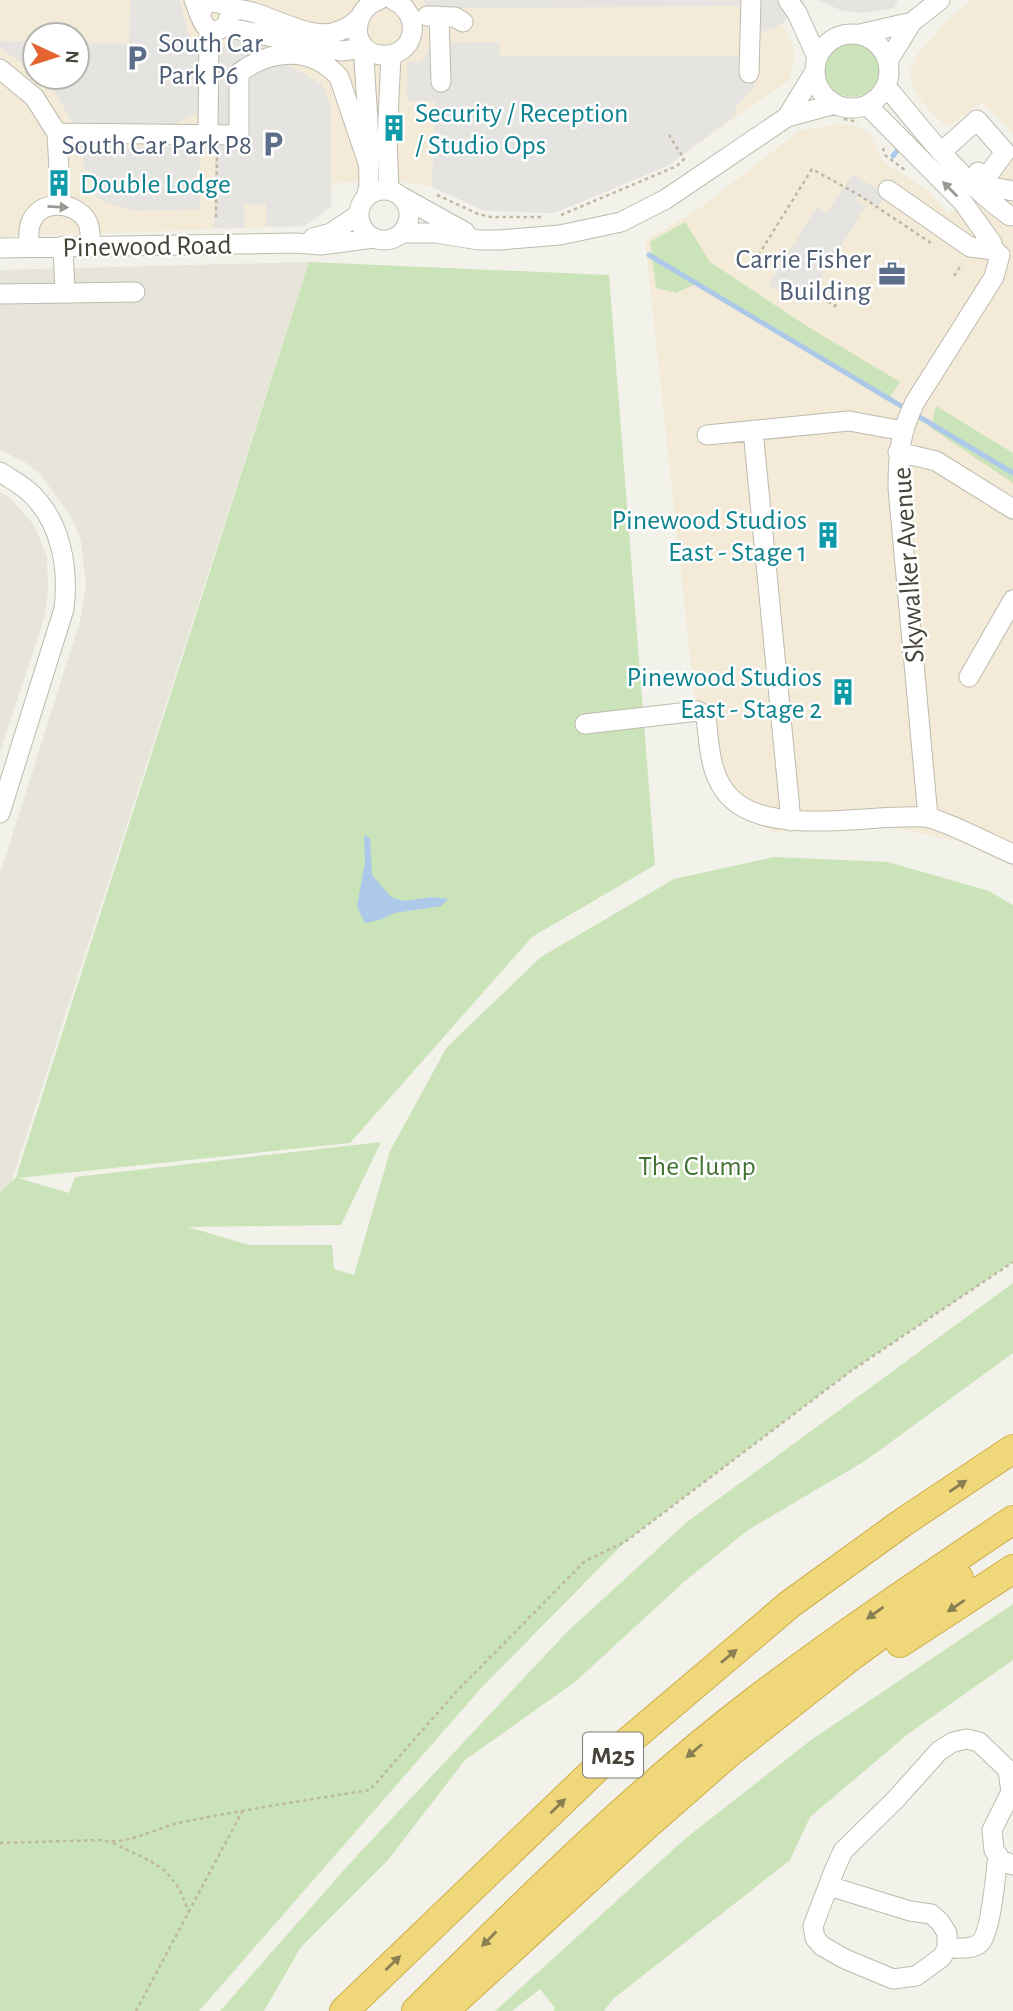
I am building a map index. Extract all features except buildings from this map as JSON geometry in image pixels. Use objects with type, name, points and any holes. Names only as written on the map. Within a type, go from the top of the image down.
[{"type":"highway","name":"M25","points":[[344,2011],[598,1767],[790,1604],[902,1523],[1013,1448]]},
{"type":"highway","name":"M25","points":[[416,2011],[547,1882],[652,1787],[751,1703],[893,1600],[1013,1520]]},
{"type":"highway","name":"M25","points":[[444,2011],[647,1825],[729,1754],[853,1655],[1013,1541]]},
{"type":"highway","points":[[456,2011],[641,1843],[828,1691],[1013,1569]]},
{"type":"street","points":[[214,12],[247,10],[312,33],[335,32],[358,19],[367,5],[379,0]]},
{"type":"street","points":[[749,73],[751,0]]},
{"type":"street","points":[[888,61],[912,22],[940,0]]},
{"type":"street","points":[[363,45],[376,54],[391,55],[406,46],[413,31],[411,15],[400,5]]},
{"type":"street","points":[[400,5],[439,21]]},
{"type":"street","points":[[792,6],[839,36]]},
{"type":"street","points":[[792,6],[816,65],[820,91],[835,111]]},
{"type":"street","points":[[214,12],[235,29],[341,51],[363,45]]},
{"type":"street","points":[[208,135],[214,12]]},
{"type":"street","points":[[358,19],[358,35],[363,45],[369,166],[369,186],[362,206],[362,229],[374,238],[388,240],[401,233],[407,225],[409,215],[407,205],[395,193],[387,153],[391,55]]},
{"type":"street","points":[[413,31],[439,21]]},
{"type":"street","points":[[439,21],[441,82]]},
{"type":"street","points":[[401,233],[436,233],[479,240],[561,235],[621,222],[666,199],[787,117],[826,44],[839,36],[912,22]]},
{"type":"street","points":[[787,117],[856,108],[867,105],[882,94],[889,78],[888,61],[878,44],[860,34]]},
{"type":"street","points":[[341,51],[355,65],[360,121],[369,166]]},
{"type":"street","points":[[58,133],[239,135],[239,73],[256,61],[295,54],[314,58],[331,67],[340,77],[369,166]]},
{"type":"street","points":[[0,69],[34,97],[58,133],[59,171]]},
{"type":"street","points":[[886,86],[929,138],[987,200],[1012,216]]},
{"type":"street","points":[[867,105],[962,201],[1000,252]]},
{"type":"street","points":[[948,146],[977,120],[1005,152],[985,179]]},
{"type":"street","points":[[929,138],[963,156],[993,187],[1013,191]]},
{"type":"street","points":[[362,206],[379,190],[395,193],[479,240]]},
{"type":"street","points":[[888,190],[970,247],[1000,252]]},
{"type":"street","points":[[29,247],[30,223],[37,212],[47,206],[78,210],[89,224],[90,246]]},
{"type":"street","name":"Pinewood Road","points":[[295,243],[331,233],[362,206]]},
{"type":"street","name":"Skywalker Avenue","points":[[928,817],[898,488],[898,452],[908,417],[994,277],[1000,252],[993,228],[1003,218],[1012,216]]},
{"type":"street","name":"Pinewood Road","points":[[0,248],[295,243],[321,245],[374,238]]},
{"type":"street","points":[[63,246],[65,293]]},
{"type":"street","points":[[0,295],[135,292]]},
{"type":"street","points":[[708,435],[908,417]]},
{"type":"street","points":[[753,430],[790,821]]},
{"type":"street","points":[[898,452],[936,461],[1013,509]]},
{"type":"street","points":[[0,471],[28,491],[54,524],[65,562],[67,585],[64,609],[0,813]]},
{"type":"street","points":[[969,677],[1013,600]]},
{"type":"street","points":[[585,724],[698,711],[706,717],[711,755],[724,791],[755,813],[790,821],[928,817],[1013,854]]},
{"type":"street","points":[[828,1886],[910,1911],[931,1914],[947,1933],[947,1948],[942,1958],[916,1976],[902,1980],[879,1974],[845,1959],[815,1938],[813,1926],[828,1886],[843,1851],[896,1799],[939,1751],[953,1742],[967,1739],[979,1742],[1009,1770],[1011,1792],[992,1830],[994,1850],[1005,1860],[984,1936],[971,1947],[947,1948]]},
{"type":"path","points":[[835,111],[865,125]]},
{"type":"path","points":[[557,216],[677,166],[684,159],[669,135]]},
{"type":"path","points":[[880,140],[885,155],[911,174]]},
{"type":"path","points":[[751,267],[812,169],[859,195],[941,250]]},
{"type":"path","points":[[435,194],[478,214],[492,217],[546,217]]},
{"type":"path","points":[[954,276],[962,263]]},
{"type":"path","points":[[804,287],[835,306],[841,295]]},
{"type":"path","points":[[112,1843],[165,1826],[243,1810],[370,1790],[454,1694],[585,1561],[625,1542],[851,1371],[1013,1262]]},
{"type":"path","points":[[136,2011],[243,1810]]},
{"type":"path","points":[[0,1843],[100,1840],[112,1843],[165,1869],[182,1892],[188,1913]]},
{"type":"shaded area","points":[[0,0],[804,0],[782,24],[793,47],[794,58],[789,80],[667,166],[551,213],[485,211],[432,187],[400,181],[332,183],[331,206],[305,226],[0,237]]},
{"type":"shaded area","name":"South Car Park P6","points":[[130,0],[180,0],[186,26],[200,63],[199,112],[176,124],[72,123],[54,91],[91,91],[91,43],[129,44]]},
{"type":"shaded area","points":[[423,0],[804,0],[782,24],[756,35],[756,6],[433,8],[427,6]]},
{"type":"shaded area","points":[[817,0],[898,0],[894,8],[864,13],[843,11]]},
{"type":"shaded area","points":[[972,0],[1013,0],[1013,133],[982,103],[947,127],[923,104],[913,88],[910,70],[917,55],[948,20]]},
{"type":"shaded area","name":"South Car Park P8","points":[[231,39],[270,42],[274,66],[287,64],[322,85],[331,105],[331,206],[305,226],[266,227],[266,204],[244,204],[244,228],[214,228],[217,57],[221,48]]},
{"type":"shaded area","points":[[0,41],[21,42],[21,63],[0,47]]},
{"type":"shaded area","points":[[499,42],[500,56],[756,56],[756,81],[750,93],[736,107],[735,116],[667,166],[551,213],[485,211],[432,187],[435,101],[407,101],[407,62],[421,62],[432,43]]},
{"type":"shaded area","points":[[837,124],[855,126],[870,134],[885,163],[930,192],[948,215],[962,201],[996,178],[1013,154],[1013,866],[960,842],[889,827],[775,832],[745,819],[720,796],[704,764],[645,241],[701,207],[799,131]]},
{"type":"shaded area","points":[[200,146],[200,209],[137,211],[104,202],[91,193],[91,170],[84,170],[82,147]]},
{"type":"shaded area","points":[[853,174],[886,195],[878,207],[858,196],[856,200],[866,206],[803,306],[768,285],[817,207],[827,213]]},
{"type":"shaded area","points":[[309,262],[0,1211],[0,874],[80,621],[86,585],[81,541],[72,518],[41,475],[26,463],[0,450],[0,270]]},
{"type":"shaded area","points":[[0,492],[9,497],[34,525],[47,557],[48,592],[44,619],[0,752]]},
{"type":"green space","points":[[846,41],[858,41],[868,45],[876,53],[880,69],[876,85],[868,93],[858,97],[846,97],[836,93],[828,85],[824,75],[824,63],[828,53],[836,45]]},
{"type":"green space","points":[[685,222],[710,262],[805,325],[900,382],[887,401],[696,284],[676,293],[656,288],[650,242]]},
{"type":"green space","name":"The Clump","points":[[309,262],[609,275],[655,865],[532,937],[350,1143],[18,1178],[69,1193],[75,1177],[381,1142],[341,1225],[188,1227],[249,1245],[332,1245],[334,1269],[354,1275],[390,1151],[447,1047],[541,957],[674,879],[774,857],[888,862],[989,891],[1013,905],[1013,1262],[851,1371],[625,1542],[483,1686],[199,2011],[0,2011],[0,1193],[16,1177]]},
{"type":"green space","points":[[936,406],[1013,453],[1013,483],[931,428]]},
{"type":"green space","points":[[1013,1283],[1013,1353],[865,1461],[748,1530],[685,1581],[575,1682],[465,1760],[388,1860],[301,1947],[264,2011],[220,2011],[351,1862],[568,1631],[687,1522]]},
{"type":"green space","points":[[1013,1604],[1013,1660],[908,1734],[810,1817],[790,1860],[613,1999],[604,2011],[553,2011],[555,2008],[540,1989],[512,2011],[495,2011],[686,1838],[811,1740]]},
{"type":"water","points":[[364,835],[370,838],[372,875],[391,897],[404,901],[432,897],[448,899],[441,906],[395,913],[365,923],[357,907],[365,861]]},
{"type":"waterway","points":[[893,156],[899,148]]},
{"type":"waterway","points":[[649,255],[1013,473]]},
{"type":"place","name":"South Car Park P6","points":[[137,58]]},
{"type":"place","name":"Security / Reception / Studio Ops","points":[[394,128]]},
{"type":"place","name":"South Car Park P8","points":[[273,144]]},
{"type":"place","name":"Double Lodge","points":[[59,183]]},
{"type":"place","name":"Carrie Fisher Building","points":[[892,274]]},
{"type":"place","name":"Pinewood Studios East - Stage 1","points":[[828,535]]},
{"type":"place","name":"Pinewood Studios East - Stage 2","points":[[843,692]]}]
